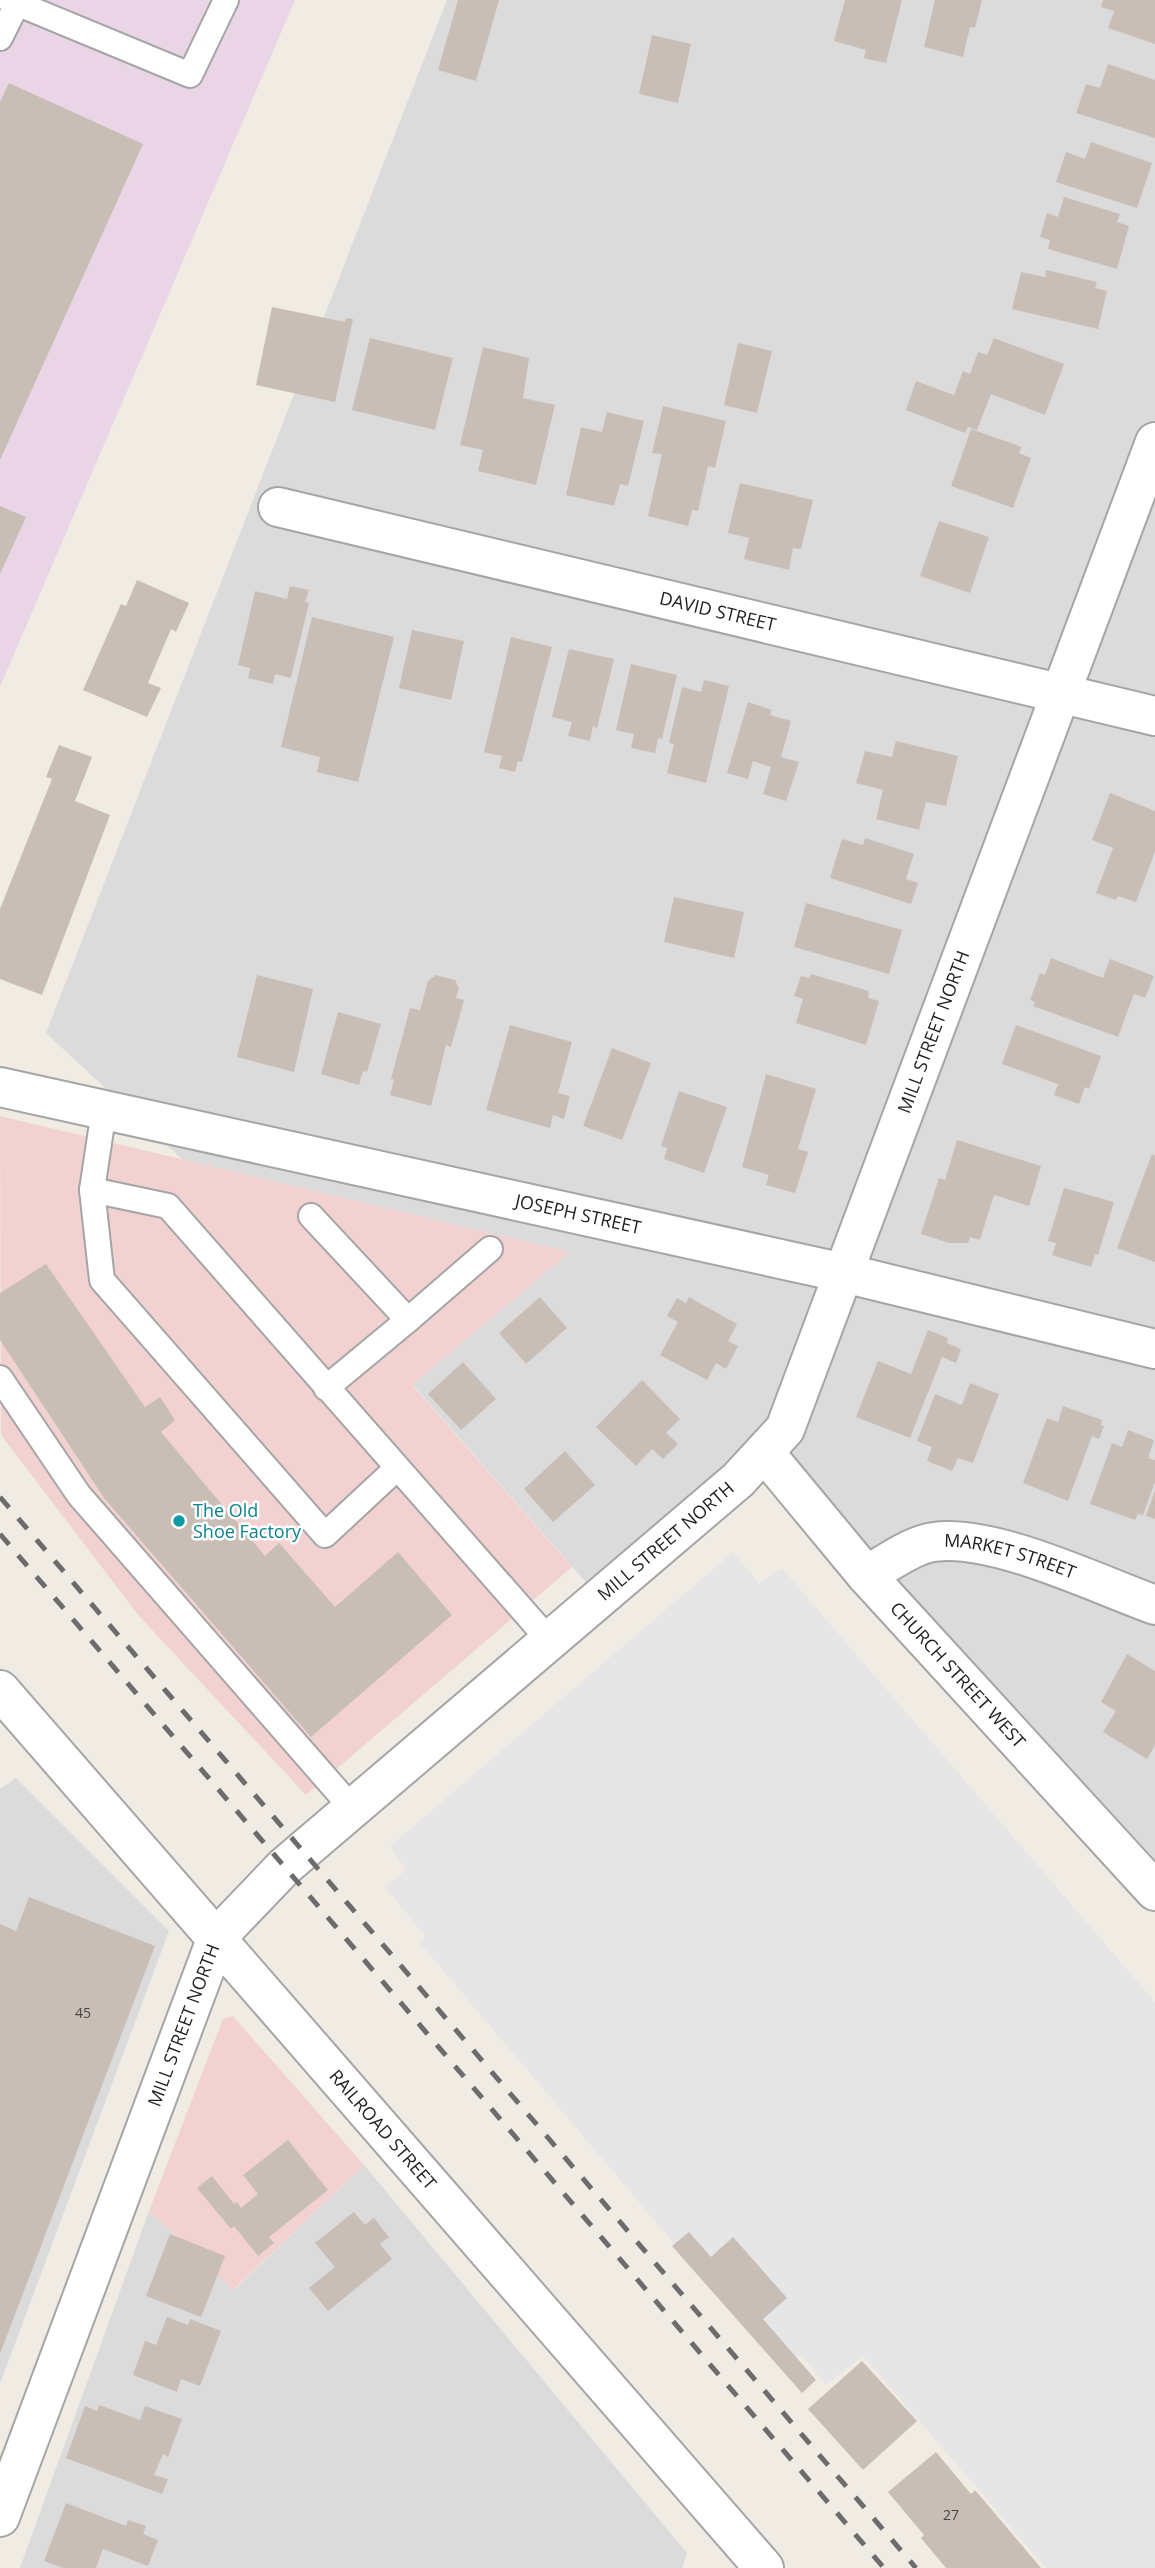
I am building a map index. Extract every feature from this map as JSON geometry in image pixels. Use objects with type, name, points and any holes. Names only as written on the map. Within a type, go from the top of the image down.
[{"type":"street","name":"MILL STREET NORTH","points":[[0,2517],[217,1937],[284,1867],[765,1453],[785,1429],[1058,694],[1155,442]]},
{"type":"street","name":"DAVID STREET","points":[[278,507],[1155,716]]},
{"type":"street","name":"JOSEPH STREET","points":[[0,1087],[844,1273],[1155,1349]]},
{"type":"street","name":"CHURCH STREET WEST","points":[[765,1453],[866,1575],[1155,1891]]},
{"type":"street","name":"MARKET STREET","points":[[866,1575],[931,1542],[968,1540],[998,1548],[1155,1605]]},
{"type":"street","name":"RAILROAD STREET","points":[[0,1690],[217,1937],[745,2559]]},
{"type":"lane","points":[[0,38],[13,2],[190,75],[226,0]]},
{"type":"lane","points":[[104,1110],[92,1189],[102,1280],[325,1535],[397,1468]]},
{"type":"lane","points":[[92,1189],[168,1206],[549,1640]]},
{"type":"lane","points":[[312,1216],[408,1320]]},
{"type":"lane","points":[[326,1388],[490,1249]]},
{"type":"lane","points":[[0,1378],[79,1495],[352,1808]]},
{"type":"shaded area","points":[[0,0],[295,0],[0,687]]},
{"type":"shaded area","points":[[447,0],[1155,0],[1155,1890],[765,1454],[598,1596],[412,1384],[569,1252],[185,1162],[46,1033]]},
{"type":"shaded area","points":[[0,1116],[570,1252],[412,1385],[572,1567],[306,1795],[139,1616],[1,1435]]},
{"type":"shaded area","points":[[733,1552],[759,1584],[782,1568],[1155,2002],[1155,2568],[1046,2568],[863,2356],[826,2385],[802,2355],[790,2362],[731,2311],[419,1942],[425,1936],[385,1887],[406,1870],[390,1846]]},
{"type":"shaded area","points":[[16,1778],[169,1931],[0,2384],[0,1789]]},
{"type":"shaded area","points":[[233,2016],[364,2165],[233,2290],[149,2211],[223,2019]]},
{"type":"shaded area","points":[[364,2165],[687,2553],[682,2568],[20,2568],[149,2211],[234,2290]]},
{"type":"building","points":[[458,0],[499,0],[476,81],[438,70]]},
{"type":"building","points":[[845,0],[902,0],[886,63],[864,58],[866,50],[834,41]]},
{"type":"building","points":[[935,0],[982,0],[975,28],[970,27],[963,57],[924,47]]},
{"type":"building","points":[[1103,0],[1155,0],[1155,44],[1108,28],[1114,11],[1101,7]]},
{"type":"building","points":[[652,35],[691,44],[678,103],[639,94]]},
{"type":"building","points":[[1108,64],[1155,80],[1155,138],[1076,113],[1086,84],[1100,88]]},
{"type":"building","points":[[9,83],[143,144],[0,460],[0,102]]},
{"type":"building","points":[[1091,142],[1152,163],[1137,208],[1056,182],[1066,152],[1085,159]]},
{"type":"building","points":[[1064,197],[1120,214],[1117,222],[1129,226],[1117,269],[1048,249],[1050,240],[1040,237],[1047,213],[1058,217]]},
{"type":"building","points":[[1046,270],[1097,282],[1095,288],[1107,291],[1098,329],[1012,309],[1021,272],[1045,277]]},
{"type":"building","points":[[272,307],[345,322],[346,318],[353,319],[335,402],[256,385]]},
{"type":"building","points":[[370,338],[453,358],[435,430],[352,410]]},
{"type":"building","points":[[994,338],[1064,364],[1045,415],[991,394],[977,430],[968,427],[965,433],[906,410],[916,381],[954,395],[963,371],[970,374],[978,352],[987,355]]},
{"type":"building","points":[[738,343],[772,351],[757,413],[724,405]]},
{"type":"building","points":[[483,347],[529,358],[523,398],[555,405],[536,485],[478,471],[483,450],[460,445]]},
{"type":"building","points":[[663,406],[726,421],[715,468],[708,466],[698,511],[692,510],[688,526],[648,516],[662,454],[652,453]]},
{"type":"building","points":[[607,412],[644,421],[628,486],[620,484],[614,506],[566,495],[581,427],[602,432]]},
{"type":"building","points":[[971,429],[1022,447],[1019,453],[1031,458],[1013,508],[951,486]]},
{"type":"building","points":[[740,483],[813,500],[801,549],[793,548],[789,570],[744,559],[749,538],[728,533]]},
{"type":"building","points":[[0,506],[26,517],[0,574]]},
{"type":"building","points":[[939,521],[989,537],[970,593],[920,576]]},
{"type":"building","points":[[137,580],[189,603],[176,632],[171,629],[148,683],[161,688],[147,717],[83,690],[121,604],[126,606]]},
{"type":"building","points":[[290,586],[309,590],[305,602],[309,603],[291,678],[275,674],[273,684],[248,678],[250,668],[238,665],[255,591],[287,599]]},
{"type":"building","points":[[312,617],[394,637],[358,782],[317,772],[320,757],[281,747]]},
{"type":"building","points":[[412,630],[464,641],[451,700],[399,688]]},
{"type":"building","points":[[511,637],[552,647],[522,762],[518,761],[515,772],[499,768],[502,756],[484,752]]},
{"type":"building","points":[[569,649],[614,659],[597,728],[593,726],[590,741],[568,736],[572,722],[552,717]]},
{"type":"building","points":[[631,664],[677,675],[662,739],[658,738],[655,753],[631,748],[634,734],[616,730]]},
{"type":"building","points":[[704,680],[729,686],[706,783],[667,773],[674,744],[669,743],[682,687],[701,692]]},
{"type":"building","points":[[748,702],[772,710],[770,715],[791,721],[781,757],[799,762],[786,801],[763,794],[771,767],[753,761],[748,779],[727,773]]},
{"type":"building","points":[[896,741],[958,756],[946,806],[926,802],[919,830],[876,819],[883,790],[856,783],[865,751],[892,757]]},
{"type":"building","points":[[59,745],[92,757],[75,801],[110,815],[42,995],[0,979],[0,909],[52,779],[46,777]]},
{"type":"building","points":[[1110,793],[1155,811],[1155,852],[1136,902],[1118,896],[1116,900],[1096,893],[1113,848],[1092,840]]},
{"type":"building","points":[[865,838],[914,854],[906,879],[918,883],[911,904],[830,878],[842,839],[863,845]]},
{"type":"building","points":[[674,897],[744,912],[734,958],[664,942]]},
{"type":"building","points":[[806,903],[902,930],[889,974],[794,947]]},
{"type":"building","points":[[1051,958],[1103,978],[1110,959],[1154,976],[1145,998],[1134,994],[1118,1037],[1033,1006],[1035,1002],[1030,1000],[1040,973],[1045,975]]},
{"type":"building","points":[[811,974],[869,991],[868,998],[879,1001],[866,1045],[796,1023],[803,999],[794,996],[801,976],[809,978]]},
{"type":"building","points":[[257,975],[313,989],[294,1072],[237,1057]]},
{"type":"building","points":[[436,975],[455,980],[459,988],[456,998],[464,1000],[451,1047],[446,1045],[431,1106],[390,1095],[394,1080],[391,1079],[410,1008],[420,1010],[428,981]]},
{"type":"building","points":[[338,1012],[381,1024],[367,1072],[363,1071],[359,1085],[321,1074]]},
{"type":"building","points":[[510,1025],[572,1042],[558,1093],[570,1096],[564,1119],[553,1115],[550,1128],[486,1110]]},
{"type":"building","points":[[1016,1025],[1101,1056],[1089,1089],[1085,1087],[1079,1104],[1054,1095],[1058,1084],[1002,1064]]},
{"type":"building","points":[[612,1048],[651,1063],[622,1140],[583,1126]]},
{"type":"building","points":[[766,1074],[816,1089],[798,1149],[808,1152],[795,1193],[766,1185],[769,1175],[742,1167]]},
{"type":"building","points":[[679,1091],[727,1107],[704,1173],[664,1159],[667,1148],[661,1146]]},
{"type":"building","points":[[957,1140],[1041,1166],[1029,1206],[994,1195],[980,1240],[970,1237],[968,1243],[949,1243],[921,1234],[939,1178],[945,1180]]},
{"type":"building","points":[[1152,1154],[1155,1156],[1155,1262],[1117,1248]]},
{"type":"building","points":[[1064,1188],[1114,1202],[1098,1255],[1095,1254],[1091,1267],[1052,1255],[1056,1243],[1048,1241]]},
{"type":"building","name":"The Old Shoe Factory","points":[[46,1264],[145,1407],[160,1397],[175,1420],[161,1432],[265,1556],[279,1543],[335,1607],[398,1552],[452,1615],[311,1737],[104,1498],[0,1340],[0,1293]]},
{"type":"building","points":[[540,1297],[567,1328],[526,1364],[499,1333]]},
{"type":"building","points":[[689,1297],[737,1324],[728,1341],[738,1346],[726,1369],[716,1363],[707,1380],[660,1355],[678,1322],[667,1316],[677,1298],[686,1303]]},
{"type":"building","points":[[928,1330],[948,1338],[947,1343],[961,1349],[956,1363],[942,1357],[910,1438],[856,1417],[878,1361],[911,1374]]},
{"type":"building","points":[[463,1362],[496,1399],[461,1430],[428,1394]]},
{"type":"building","points":[[642,1380],[680,1419],[666,1433],[678,1444],[663,1459],[652,1449],[636,1466],[596,1427]]},
{"type":"building","points":[[970,1383],[999,1394],[973,1463],[958,1458],[952,1471],[927,1461],[932,1447],[917,1441],[935,1394],[962,1405]]},
{"type":"building","points":[[1063,1406],[1102,1420],[1101,1425],[1104,1426],[1099,1439],[1092,1436],[1068,1501],[1023,1483],[1047,1418],[1058,1422]]},
{"type":"building","points":[[1128,1430],[1154,1440],[1148,1458],[1155,1460],[1155,1482],[1143,1515],[1138,1514],[1135,1520],[1090,1504],[1112,1443],[1122,1447]]},
{"type":"building","points":[[565,1451],[595,1485],[553,1522],[524,1489]]},
{"type":"building","points":[[1155,1490],[1155,1519],[1146,1516]]},
{"type":"building","points":[[1127,1654],[1155,1671],[1155,1745],[1147,1759],[1103,1732],[1116,1711],[1101,1702]]},
{"type":"building","points":[[29,1897],[155,1946],[0,2354],[0,1924],[16,1931]]},
{"type":"building","points":[[288,2140],[328,2190],[269,2237],[274,2243],[258,2256],[234,2226],[231,2229],[197,2188],[212,2176],[234,2204],[237,2202],[241,2208],[258,2194],[243,2175]]},
{"type":"building","points":[[354,2212],[365,2225],[374,2218],[389,2237],[380,2244],[392,2259],[328,2311],[309,2288],[335,2267],[315,2243]]},
{"type":"building","points":[[689,2232],[711,2257],[733,2237],[787,2298],[763,2319],[816,2380],[802,2393],[672,2246]]},
{"type":"building","points":[[170,2234],[225,2256],[201,2317],[146,2296]]},
{"type":"building","points":[[167,2317],[188,2325],[190,2319],[221,2331],[200,2386],[181,2379],[177,2392],[133,2375],[145,2341],[156,2345]]},
{"type":"building","points":[[862,2361],[917,2421],[863,2470],[808,2409]]},
{"type":"building","points":[[99,2405],[140,2420],[145,2406],[182,2419],[168,2457],[163,2454],[154,2475],[168,2479],[162,2494],[66,2458],[85,2406],[97,2411]]},
{"type":"building","points":[[936,2452],[971,2494],[975,2490],[1041,2568],[946,2568],[921,2538],[924,2535],[888,2492]]},
{"type":"building","points":[[66,2503],[126,2526],[128,2520],[146,2526],[143,2534],[158,2540],[148,2566],[103,2549],[96,2568],[63,2568],[44,2561]]},
{"type":"railway","points":[[0,1497],[916,2568]]},
{"type":"railway","points":[[0,1534],[884,2568]]},
{"type":"place","name":"The Old Shoe Factory","points":[[179,1521]]}]
